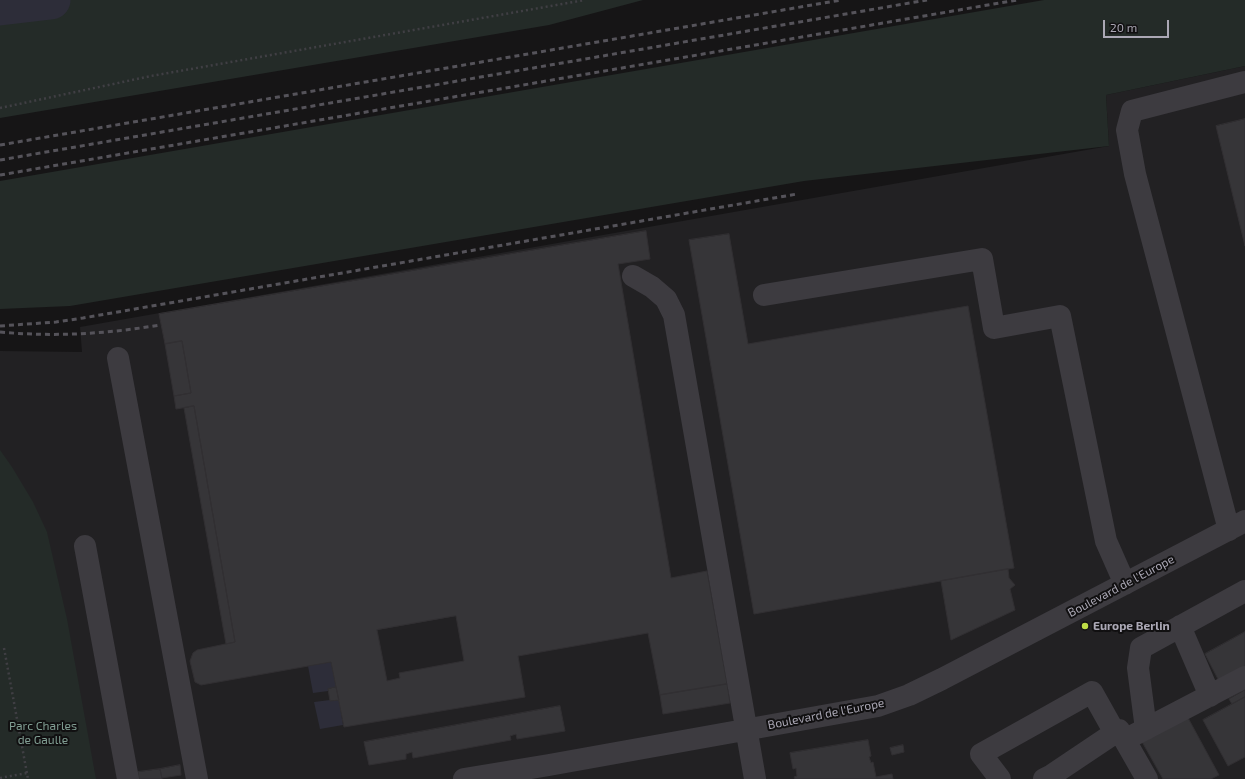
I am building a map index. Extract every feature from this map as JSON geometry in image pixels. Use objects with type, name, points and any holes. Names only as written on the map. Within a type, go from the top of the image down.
[{"type":"street","points":[[1237,525],[1135,174],[1127,130],[1132,111],[1245,82]]},
{"type":"street","points":[[764,295],[982,259],[994,328],[1060,316],[1106,541],[1125,584]]},
{"type":"street","points":[[633,276],[652,287],[666,299],[674,315],[755,779]]},
{"type":"street","points":[[118,358],[197,779]]},
{"type":"street","name":"Boulevard de l'Europe","points":[[464,779],[550,772],[746,729],[878,706],[909,695],[1237,525]]},
{"type":"street","points":[[85,546],[128,779]]},
{"type":"street","points":[[1146,729],[1138,668],[1140,648],[1245,591]]},
{"type":"street","points":[[1180,626],[1210,696]]},
{"type":"street","points":[[1050,778],[1120,737],[1146,729],[1245,678]]},
{"type":"street","points":[[1000,779],[981,754],[1092,692],[1147,779]]},
{"type":"path","points":[[0,108],[151,76],[585,0]]},
{"type":"path","points":[[4,648],[28,779]]},
{"type":"path","points":[[0,778],[27,773]]},
{"type":"shaded area","points":[[1245,66],[1245,779],[0,779],[0,351],[82,352],[80,327],[1109,146],[1106,95]]},
{"type":"green space","points":[[0,0],[643,0],[549,25],[0,118]]},
{"type":"green space","points":[[1044,0],[1245,0],[1245,66],[1106,95],[1109,146],[804,181],[70,306],[0,309],[0,181]]},
{"type":"green space","name":"Parc Charles de Gaulle","points":[[0,450],[33,502],[47,532],[67,619],[96,779],[0,779]]},
{"type":"water","points":[[331,662],[336,687],[328,689],[328,691],[313,693],[308,666]]},
{"type":"water","points":[[339,700],[343,725],[320,729],[314,702]]},
{"type":"building","points":[[1245,119],[1245,246],[1216,126]]},
{"type":"building","points":[[646,231],[650,259],[618,264],[671,578],[707,571],[727,684],[660,695],[648,633],[518,656],[525,697],[344,727],[331,662],[201,685],[195,682],[190,661],[193,653],[197,650],[235,642],[194,406],[176,409],[174,396],[191,393],[182,341],[165,344],[159,314]],"holes":[[[456,616],[464,661],[399,673],[400,678],[387,681],[377,630]]]},
{"type":"building","points":[[729,234],[748,344],[968,306],[1014,568],[754,614],[689,240]]},
{"type":"building","points":[[182,341],[191,393],[174,396],[165,344]]},
{"type":"building","points":[[194,406],[235,642],[226,644],[184,408]]},
{"type":"building","points":[[1008,569],[1009,578],[1015,585],[1010,589],[1015,610],[951,640],[941,581]]},
{"type":"building","points":[[1245,632],[1245,667],[1219,681],[1205,654]]},
{"type":"building","points":[[727,684],[730,703],[663,714],[660,695]]},
{"type":"building","points":[[336,687],[339,700],[330,701],[328,689]]},
{"type":"building","points":[[1245,690],[1245,697],[1232,704],[1229,699]]},
{"type":"building","points":[[1245,697],[1245,757],[1228,766],[1203,720]]},
{"type":"building","points":[[560,706],[565,731],[517,739],[516,734],[510,736],[511,740],[413,758],[412,752],[406,754],[406,759],[369,765],[364,742]]},
{"type":"building","points":[[1187,716],[1219,775],[1211,779],[1163,779],[1141,740]]},
{"type":"building","points":[[868,740],[871,756],[869,757],[871,763],[873,762],[876,777],[892,774],[893,779],[795,779],[794,777],[797,776],[796,768],[793,769],[790,753]]},
{"type":"building","points":[[903,745],[904,752],[892,755],[890,748]]},
{"type":"building","points":[[180,765],[181,775],[162,778],[160,769]]},
{"type":"building","points":[[160,769],[162,779],[139,779],[138,772]]},
{"type":"waterway","points":[[0,6],[51,0]]},
{"type":"railway","points":[[0,145],[841,0]]},
{"type":"railway","points":[[0,160],[927,0]]},
{"type":"railway","points":[[0,175],[1017,0]]},
{"type":"railway","points":[[0,326],[56,322],[83,318],[797,194]]},
{"type":"railway","points":[[0,332],[20,334],[80,334],[120,331],[160,325]]},
{"type":"place","name":"Europe Berlin","points":[[1085,626]]}]
